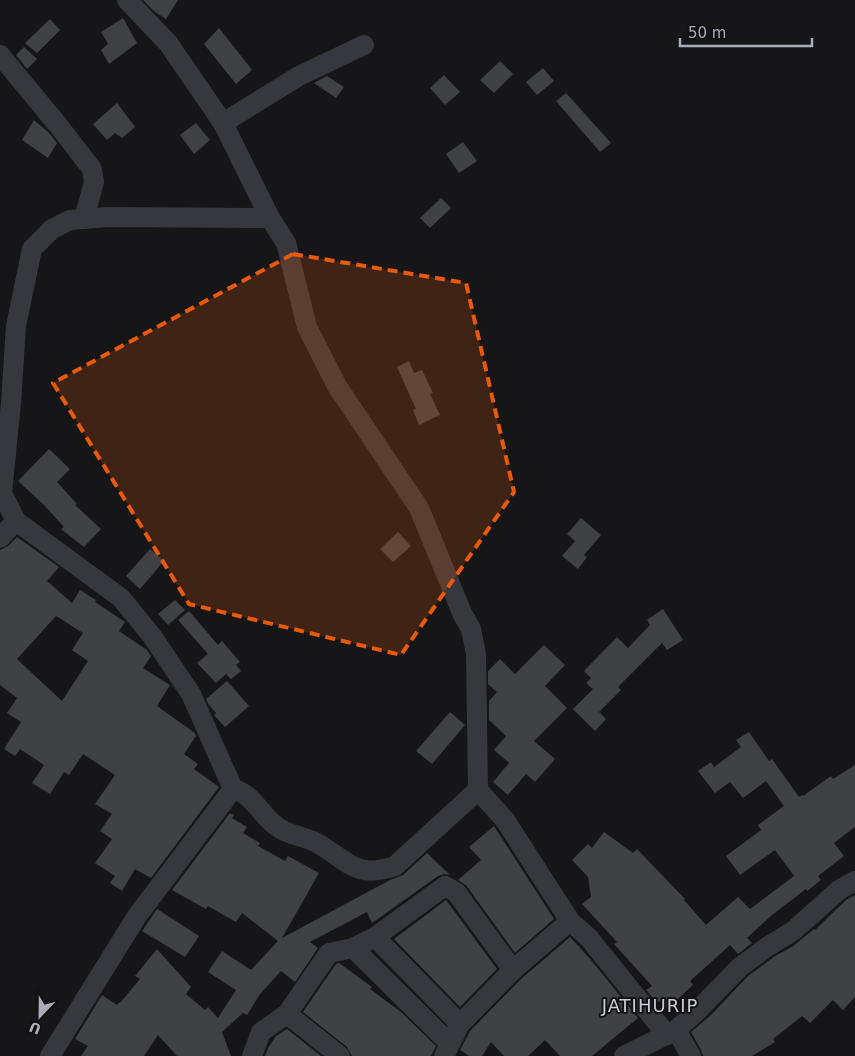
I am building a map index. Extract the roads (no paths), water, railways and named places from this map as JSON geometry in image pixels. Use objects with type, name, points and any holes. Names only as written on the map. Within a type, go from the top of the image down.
[{"type":"street","points":[[127,0],[168,43],[223,124],[270,218],[286,243],[307,327],[337,386],[420,508],[462,613],[471,629],[476,654],[478,790],[505,820],[570,920],[589,938],[691,1056]]},
{"type":"street","points":[[223,124],[299,76],[364,44]]},
{"type":"street","points":[[0,55],[92,169],[94,182],[84,219]]},
{"type":"street","points":[[233,789],[191,694],[152,636],[120,598],[16,521],[1,493],[11,403],[16,326],[32,249],[52,229],[70,220],[108,217],[270,218]]},
{"type":"street","points":[[0,538],[16,521]]},
{"type":"street","points":[[233,789],[242,791],[278,828],[314,842],[356,868],[367,871],[379,871],[395,866],[478,790]]},
{"type":"street","points":[[50,1056],[137,916],[233,789]]},
{"type":"street","points":[[624,1056],[672,1032],[695,1014],[740,967],[793,931],[839,890],[855,880]]},
{"type":"street","points":[[252,1056],[261,1032],[287,1014],[329,954],[353,948],[375,937],[445,886],[456,892],[513,970]]},
{"type":"street","points":[[353,948],[447,1050],[460,1024],[513,970],[570,920]]},
{"type":"street","points":[[375,937],[460,1024]]},
{"type":"street","points":[[287,1014],[340,1056]]},
{"type":"district","name":"JATIHURIP","points":[[650,1005]]}]
